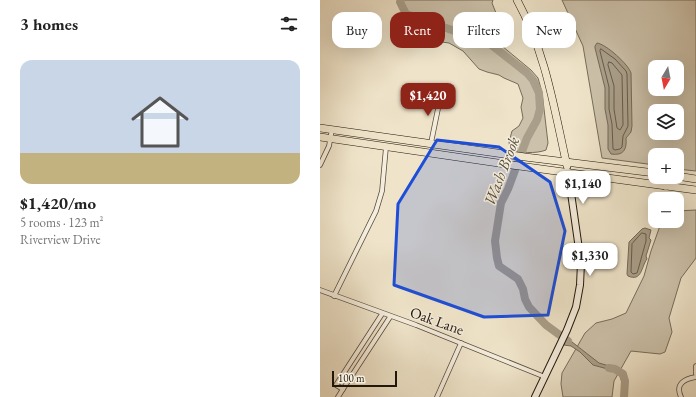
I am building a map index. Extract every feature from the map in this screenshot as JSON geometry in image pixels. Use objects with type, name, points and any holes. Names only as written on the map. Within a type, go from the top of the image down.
[{"type":"main road","points":[[517,0],[524,12],[540,53],[553,98],[568,172],[581,263],[580,286],[576,307],[559,349],[535,397]]},
{"type":"main road","points":[[320,128],[516,156],[648,172]]},
{"type":"main road","points":[[320,137],[696,190]]},
{"type":"main road","points":[[684,177],[696,179]]},
{"type":"street","points":[[431,143],[441,94]]},
{"type":"street","points":[[320,165],[329,146],[332,129]]},
{"type":"street","points":[[334,296],[376,211],[382,191],[386,146]]},
{"type":"street","name":"Oak Lane","points":[[320,290],[545,376]]},
{"type":"street","points":[[343,389],[336,385],[382,314]]},
{"type":"street","points":[[338,397],[390,317]]},
{"type":"street","points":[[437,397],[460,343]]},
{"type":"street","points":[[681,397],[678,392],[679,387],[682,382],[696,375],[696,366]]},
{"type":"highlighted area","points":[[437,140],[499,147],[550,182],[565,231],[548,315],[484,317],[394,285],[398,204]]},
{"type":"shaded area","points":[[400,0],[493,0],[492,3],[496,12],[453,12],[453,45],[445,42],[445,12],[402,12]]},
{"type":"shaded area","points":[[562,0],[696,0],[696,171],[684,170],[684,148],[648,148],[648,164],[602,158],[583,46],[576,31],[576,12],[567,12]]},
{"type":"shaded area","points":[[458,48],[504,48],[531,70],[538,78],[542,92],[548,143],[546,150],[528,152],[510,149],[509,142],[512,131],[519,126],[523,118],[521,107],[523,98],[518,84],[499,75],[479,69],[463,51]]},
{"type":"shaded area","points":[[696,210],[696,258],[681,278],[669,318],[672,332],[665,352],[660,354],[631,351],[614,381],[612,397],[563,397],[561,384],[562,373],[585,333],[596,323],[612,319],[626,313],[644,276],[659,228],[684,228],[684,211]]},
{"type":"water","points":[[597,43],[606,47],[617,55],[631,73],[632,126],[631,132],[626,138],[624,151],[619,154],[611,154],[608,149],[605,88],[595,48]]},
{"type":"water","points":[[645,228],[651,230],[649,238],[651,240],[646,256],[647,259],[639,275],[636,277],[628,276],[629,242],[642,229]]},
{"type":"water","points":[[567,338],[599,363],[616,368],[626,379],[627,392],[623,392],[623,385],[619,374],[615,371],[593,365],[580,352],[571,346],[564,345]]},
{"type":"waterway","name":"Wash Brook","points":[[401,0],[400,2],[406,14],[489,43],[527,73],[533,80],[539,93],[540,109],[537,120],[527,138],[508,189],[501,203],[495,241],[497,258],[499,266],[518,279],[529,307],[546,325],[568,341]]},
{"type":"waterway","name":"Wash Brook","points":[[609,368],[615,369],[623,374],[625,381],[624,397]]}]
